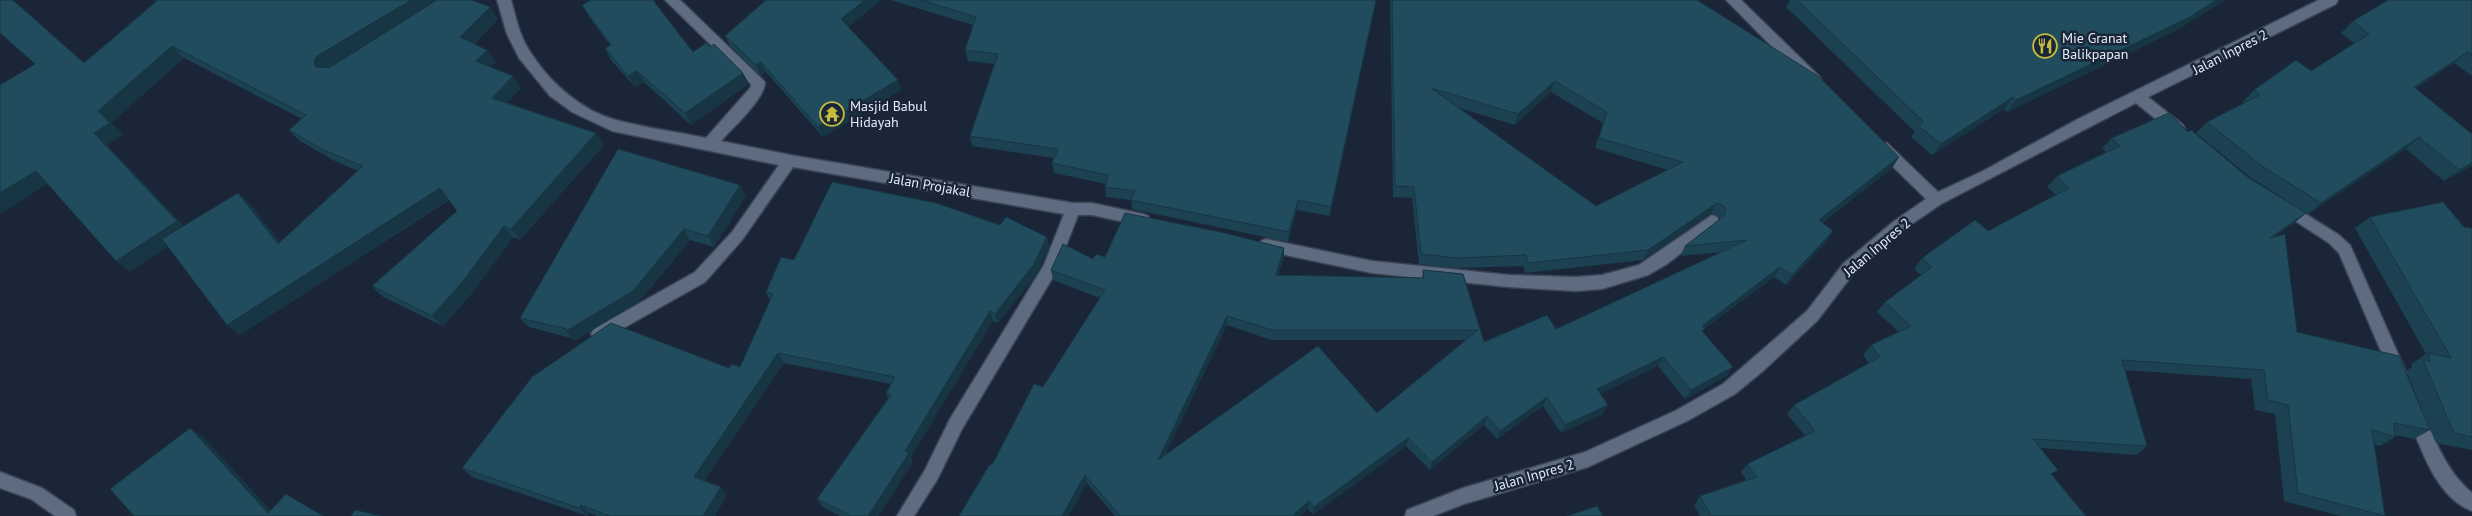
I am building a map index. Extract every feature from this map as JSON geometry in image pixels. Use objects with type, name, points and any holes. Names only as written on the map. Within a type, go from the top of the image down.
[{"type":"street","name":"Jalan Projakal","points":[[504,0],[514,34],[524,54],[555,92],[578,108],[612,125],[790,161],[1073,209],[1092,209],[1155,223]]},
{"type":"street","points":[[672,0],[758,82],[758,87],[754,94],[708,145]]},
{"type":"street","points":[[1734,0],[1823,88]]},
{"type":"street","name":"Jalan Inpres 2","points":[[1412,516],[1463,496],[1588,459],[1639,437],[1729,388],[1812,316],[1848,269],[1898,226],[1936,200],[2331,0]]},
{"type":"street","points":[[2138,97],[2191,140]]},
{"type":"street","points":[[1872,137],[1936,200]]},
{"type":"street","points":[[588,341],[700,277],[737,236],[790,161]]},
{"type":"street","points":[[2271,198],[2334,239],[2344,249],[2403,384]]},
{"type":"street","points":[[905,516],[931,475],[956,424],[1051,267],[1073,209]]},
{"type":"street","points":[[1253,242],[1372,267],[1509,281],[1576,284],[1602,282],[1643,270],[1662,259],[1712,221]]},
{"type":"street","points":[[2410,402],[2436,466],[2452,488],[2472,504]]},
{"type":"street","points":[[0,480],[14,483],[45,496],[68,516]]},
{"type":"building","points":[[0,0],[13,0],[84,63],[158,0],[411,0],[317,56],[314,61],[316,67],[329,68],[437,0],[472,0],[490,7],[460,37],[487,50],[476,61],[513,76],[492,98],[596,133],[511,229],[504,226],[463,281],[432,316],[372,286],[457,211],[440,188],[227,325],[162,239],[238,193],[278,244],[363,166],[324,150],[289,130],[306,115],[172,46],[98,111],[110,123],[94,133],[177,221],[116,261],[36,171],[0,193],[0,85],[35,64],[0,33]]},
{"type":"building","points":[[591,0],[653,0],[693,52],[706,43],[710,47],[714,44],[743,73],[685,113],[637,71],[628,76],[605,48],[611,45],[582,5]]},
{"type":"building","points":[[766,0],[865,0],[841,19],[898,80],[818,127],[761,62],[756,65],[725,36]]},
{"type":"building","points":[[921,0],[1376,0],[1331,207],[1298,200],[1289,232],[1131,200],[1135,191],[1105,187],[1108,175],[1052,163],[1058,149],[970,136],[998,54],[965,50],[976,17]]},
{"type":"building","points":[[1392,0],[1697,0],[1818,76],[1899,157],[1819,220],[1833,231],[1792,275],[1780,267],[1702,326],[1705,329],[1702,331],[1733,367],[1691,390],[1663,357],[1597,389],[1608,405],[1565,425],[1547,397],[1500,431],[1487,416],[1432,462],[1408,438],[1314,507],[1309,501],[1292,516],[1120,516],[1085,475],[1062,516],[959,516],[990,464],[992,465],[1034,384],[1043,387],[1105,290],[1051,270],[1063,244],[1093,259],[1096,254],[1105,257],[1125,213],[1225,233],[1284,248],[1276,275],[1424,278],[1423,270],[1463,274],[1484,342],[1547,315],[1556,329],[1747,240],[1685,246],[1724,216],[1726,210],[1724,206],[1717,203],[1648,250],[1528,263],[1526,255],[1458,258],[1421,254],[1414,187],[1395,186]],"holes":[[[1555,81],[1607,112],[1599,138],[1683,162],[1596,206],[1431,88],[1518,114]],[[1227,316],[1272,330],[1478,330],[1377,413],[1318,346],[1158,460]]]},
{"type":"building","points":[[1797,0],[2216,0],[2190,17],[2016,100],[2013,97],[1941,144],[1919,126],[1923,121]]},
{"type":"building","points":[[2388,0],[2472,0],[2472,55],[2468,52],[2414,87],[2472,134],[2472,163],[2459,170],[2419,137],[2321,203],[2262,166],[2207,122],[2260,95],[2254,90],[2296,60],[2311,71],[2369,34],[2353,21]]},
{"type":"building","points":[[2169,113],[2188,132],[2191,130],[2249,178],[2306,213],[2270,238],[2285,234],[2297,332],[2399,356],[2430,430],[2394,423],[2395,437],[2372,430],[2385,516],[2298,493],[2288,405],[2268,400],[2264,370],[2122,360],[2147,446],[2033,439],[2058,470],[2051,474],[2086,516],[1711,516],[1700,496],[1757,477],[1747,464],[1815,431],[1794,405],[1880,357],[1871,345],[1911,326],[1885,302],[1932,267],[1922,258],[1975,220],[1988,231],[2069,188],[2057,176],[2120,146],[2112,138]]},
{"type":"building","points":[[618,149],[740,185],[708,236],[684,229],[633,291],[566,331],[567,329],[520,318]]},
{"type":"building","points":[[832,182],[936,203],[1000,225],[1006,217],[1047,237],[1034,264],[995,314],[990,311],[905,451],[909,453],[868,516],[851,516],[817,499],[891,395],[886,393],[895,377],[778,353],[694,477],[721,487],[703,516],[610,516],[581,505],[579,508],[462,468],[532,377],[611,323],[729,368],[732,364],[740,367],[773,294],[766,292],[781,257],[794,260]]},
{"type":"building","points":[[2443,202],[2464,227],[2472,228],[2472,437],[2454,433],[2423,360],[2430,362],[2428,353],[2451,358],[2370,217]]},
{"type":"building","points":[[190,428],[268,513],[286,494],[323,516],[134,516],[110,489]]},
{"type":"building","points":[[1597,506],[1603,516],[1567,516]]},
{"type":"building","points":[[355,510],[381,516],[351,516]]},
{"type":"place","name":"Mie Granat Balikpapan","points":[[2045,46]]},
{"type":"place","name":"Masjid Babul Hidayah","points":[[832,114]]}]
